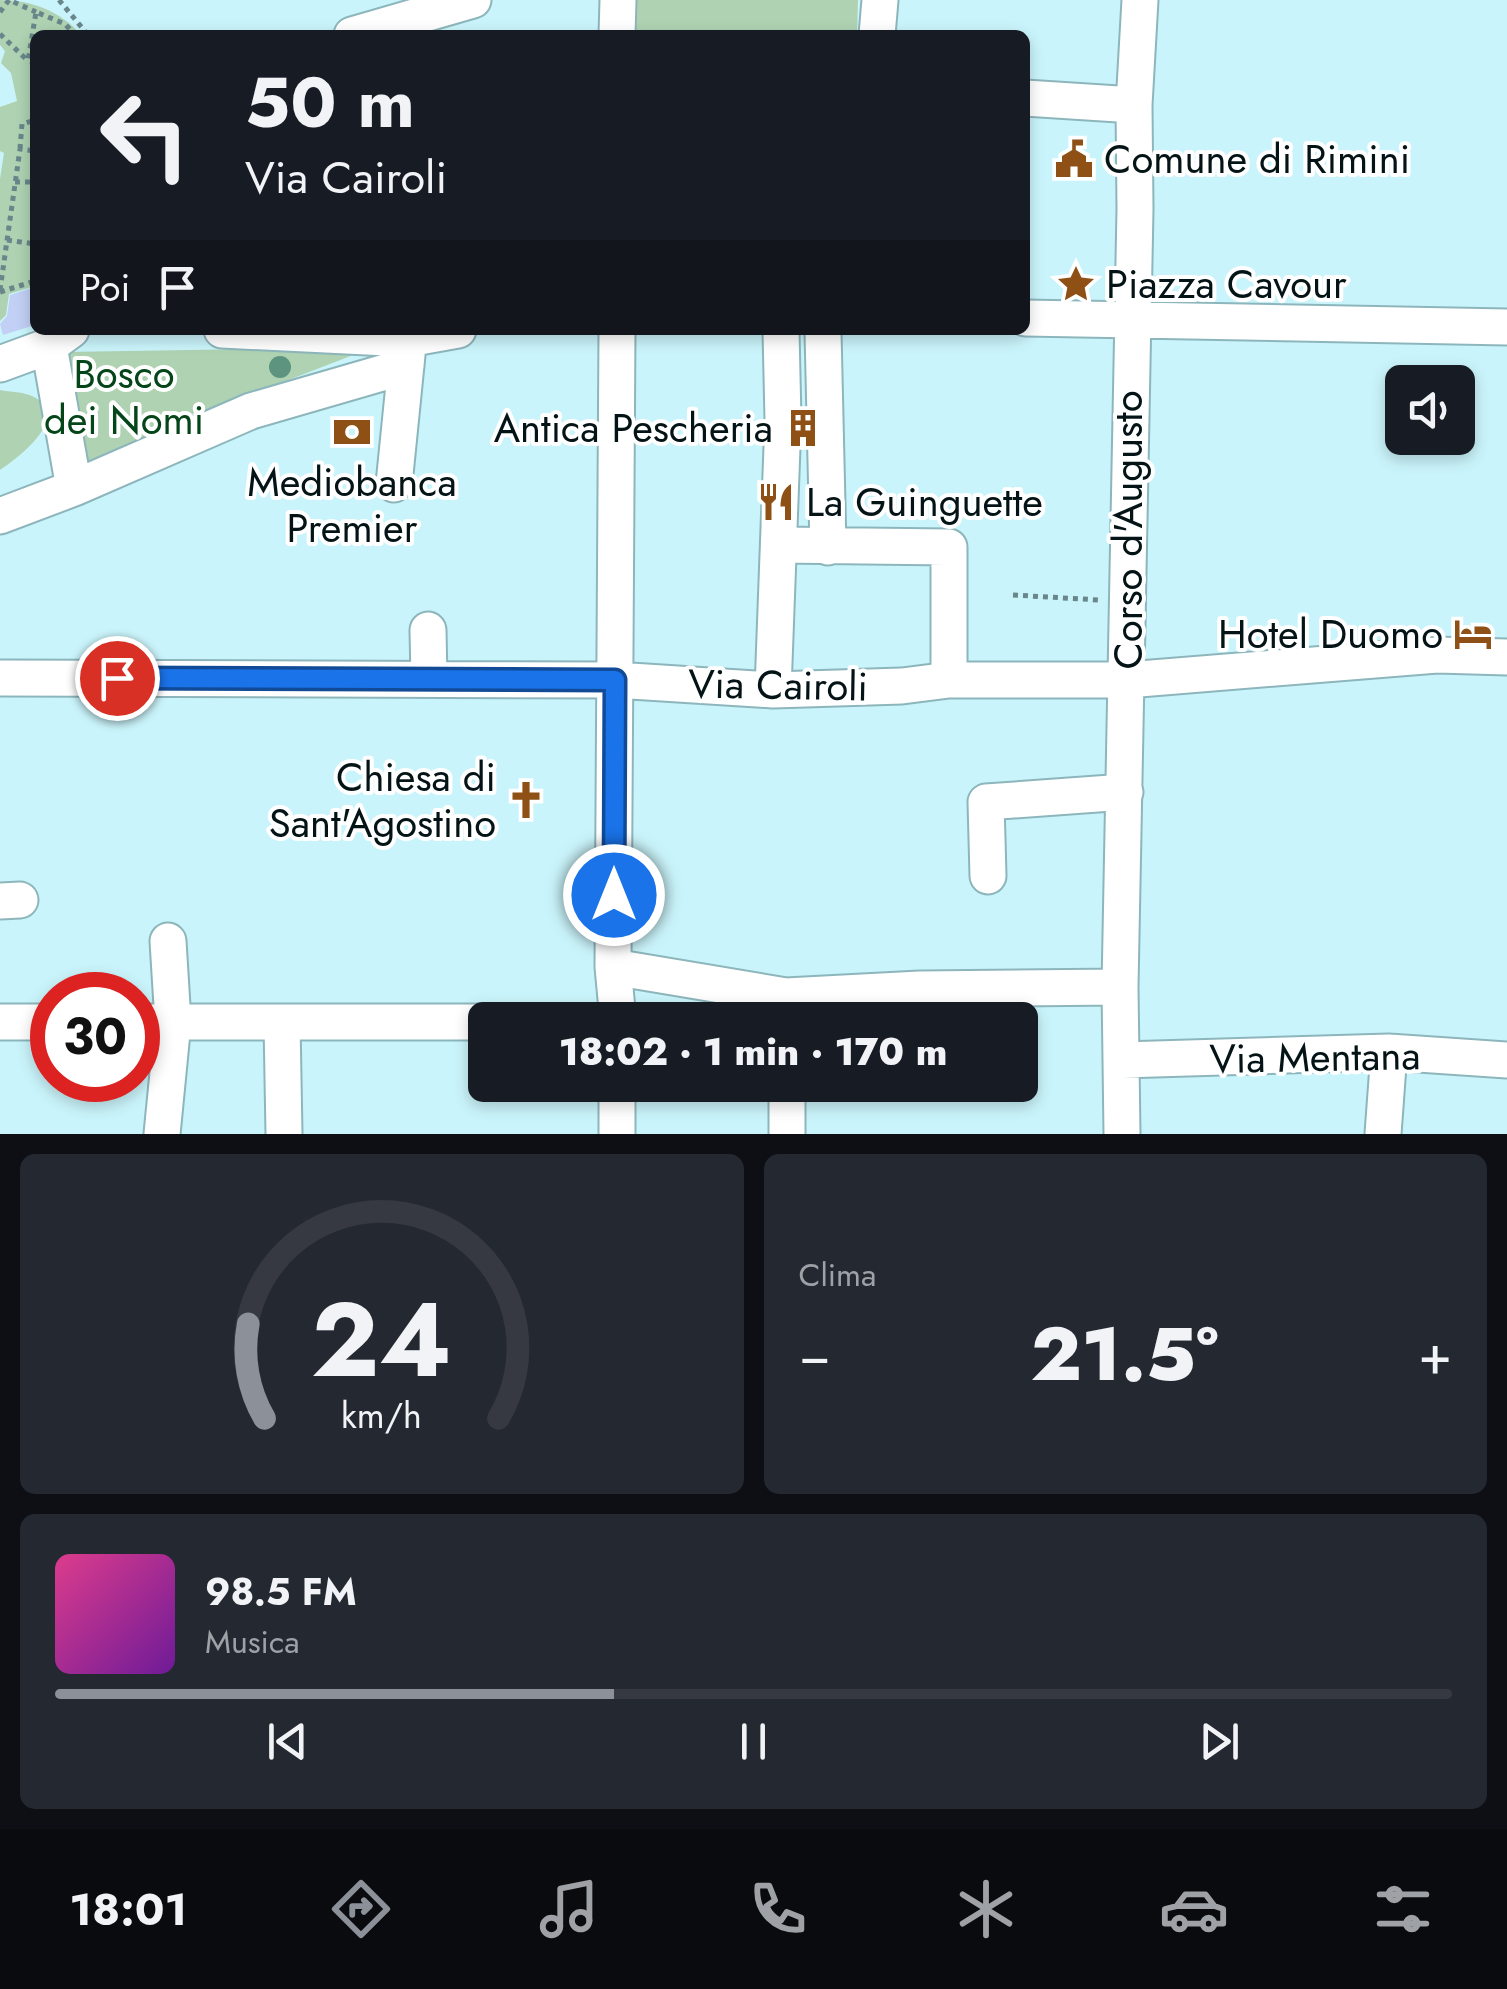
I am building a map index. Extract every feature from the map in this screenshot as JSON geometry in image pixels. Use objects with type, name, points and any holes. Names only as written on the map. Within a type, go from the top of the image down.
[{"type":"street","points":[[369,30],[474,0]]},
{"type":"street","points":[[616,30],[618,0]]},
{"type":"street","points":[[877,30],[880,0]]},
{"type":"street","name":"Corso d'Augusto","points":[[1122,1134],[1120,986],[1126,601],[1134,105],[1140,0]]},
{"type":"street","points":[[1030,98],[1134,105]]},
{"type":"street","points":[[1030,318],[1507,327]]},
{"type":"street","points":[[264,335],[407,352]]},
{"type":"street","points":[[0,516],[446,335]]},
{"type":"street","points":[[617,1002],[618,335]]},
{"type":"street","points":[[774,690],[783,420],[781,335]]},
{"type":"street","points":[[823,335],[828,547]]},
{"type":"street","points":[[0,364],[60,338],[74,488]]},
{"type":"street","points":[[394,484],[407,352]]},
{"type":"street","points":[[779,545],[949,546],[949,680]]},
{"type":"street","points":[[428,630],[429,680]]},
{"type":"street","name":"Via Cairoli","points":[[0,678],[615,680],[774,690],[902,686],[949,680],[1127,680],[1436,654],[1507,658]]},
{"type":"street","points":[[988,876],[986,802],[1125,792]]},
{"type":"street","points":[[160,991],[168,941]]},
{"type":"street","points":[[614,967],[761,1002]]},
{"type":"street","points":[[828,1002],[920,989],[1120,986]]},
{"type":"street","points":[[0,1022],[30,1022]]},
{"type":"street","points":[[160,1022],[468,1022]]},
{"type":"street","points":[[282,1022],[284,1134]]},
{"type":"street","points":[[1383,1134],[1389,1052]]},
{"type":"street","name":"Via Mentana","points":[[1122,1060],[1389,1052],[1507,1060]]},
{"type":"street","points":[[160,1102],[162,1134]]},
{"type":"street","points":[[617,1102],[617,1134]]},
{"type":"street","points":[[787,1102],[787,1134]]},
{"type":"path","points":[[0,12],[9,0],[70,30]]},
{"type":"path","points":[[59,0],[84,30]]},
{"type":"path","points":[[35,30],[36,12]]},
{"type":"path","points":[[0,34],[30,60]]},
{"type":"path","points":[[30,122],[22,124],[0,291],[30,282]]},
{"type":"path","points":[[20,149],[30,150]]},
{"type":"path","points":[[15,182],[30,182]]},
{"type":"path","points":[[7,240],[30,243]]},
{"type":"path","points":[[1012,595],[1126,601]]},
{"type":"green space","points":[[0,0],[45,8],[76,30],[30,30],[30,288],[9,294],[6,315],[0,321],[0,179],[4,153],[0,151],[0,107],[17,101],[11,73],[1,63],[5,51],[0,45]]},
{"type":"green space","points":[[627,0],[858,0],[857,30],[625,30]]},
{"type":"green space","name":"Bosco dei Nomi","points":[[374,347],[86,463],[63,352]]},
{"type":"green space","points":[[0,390],[32,396],[43,404],[47,414],[39,436],[0,470]]},
{"type":"water","points":[[30,289],[30,327],[3,335],[0,324],[7,316],[10,295]]},
{"type":"place","name":"Comune di Rimini","points":[[1074,159]]},
{"type":"place","name":"Piazza Cavour","points":[[1076,284]]},
{"type":"place","name":"Antica Pescheria","points":[[803,428]]},
{"type":"place","name":"Mediobanca Premier","points":[[352,432]]},
{"type":"place","name":"La Guinguette","points":[[776,502]]},
{"type":"place","name":"Hotel Duomo","points":[[1473,634]]},
{"type":"place","name":"Chiesa di Sant'Agostino","points":[[526,800]]},
{"type":"route","points":[[117,678],[615,680],[614,895]]}]
